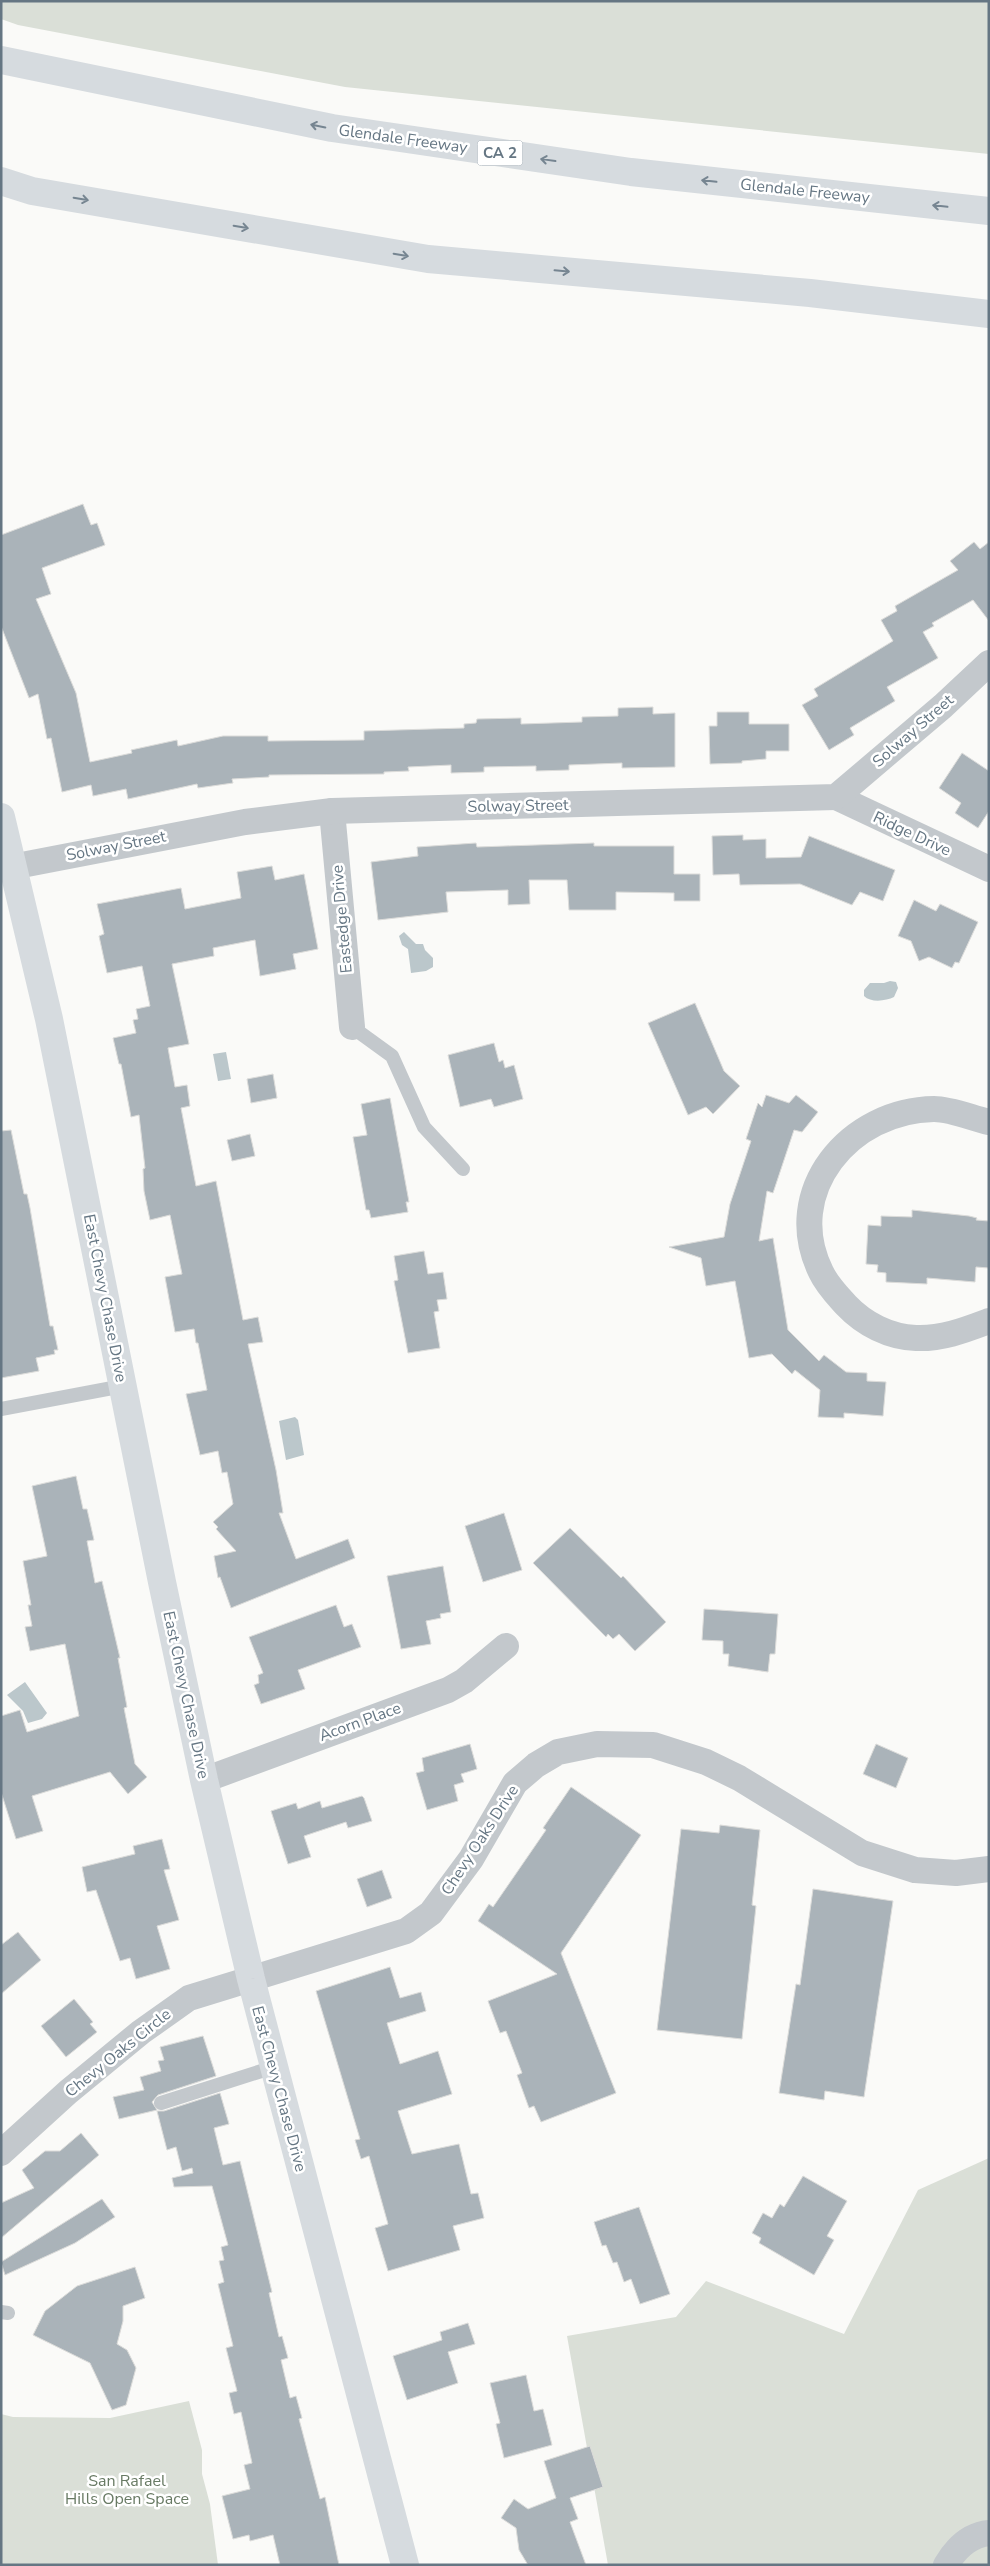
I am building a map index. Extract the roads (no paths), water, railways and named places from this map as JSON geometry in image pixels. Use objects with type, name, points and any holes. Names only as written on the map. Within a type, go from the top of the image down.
[{"type":"main road","name":"Glendale Freeway","points":[[6,60],[332,128],[631,172],[989,211]]},
{"type":"main road","points":[[1,180],[32,191]]},
{"type":"main road","points":[[1,185],[428,259],[810,292],[989,314]]},
{"type":"main road","name":"East Chevy Chase Drive","points":[[1,817],[7,867],[49,1020],[204,1780],[250,1979],[405,2565]]},
{"type":"street","name":"Solway Street","points":[[7,867],[245,822],[332,811],[836,797],[943,706],[989,663]]},
{"type":"street","name":"Ridge Drive","points":[[836,797],[989,869]]},
{"type":"street","name":"Eastedge Drive","points":[[332,811],[352,1027]]},
{"type":"street","points":[[989,1122],[936,1109],[892,1114],[871,1123],[852,1136],[833,1156],[819,1182],[812,1203],[810,1227],[813,1249],[821,1273],[834,1293],[871,1326],[894,1335],[915,1338],[958,1333],[989,1321]]},
{"type":"street","name":"Acorn Place","points":[[204,1780],[448,1690],[464,1681],[506,1646]]},
{"type":"street","name":"Chevy Oaks Drive","points":[[250,1979],[406,1931],[431,1913],[465,1866],[514,1783],[536,1765],[558,1752],[597,1744],[653,1745],[706,1762],[740,1778],[862,1853],[915,1870],[956,1873],[989,1869]]},
{"type":"street","name":"Chevy Oaks Circle","points":[[1,2153],[75,2086],[180,2003],[198,1994],[250,1979]]},
{"type":"street","points":[[946,2565],[962,2543],[979,2534],[989,2533]]},
{"type":"lane","points":[[352,1027],[392,1056],[424,1127],[463,1169]]},
{"type":"lane","points":[[1,1409],[123,1386]]},
{"type":"lane","points":[[161,2102],[274,2067]]},
{"type":"park label","name":"San Rafael Hills Open Space","points":[[127,2490]]}]
